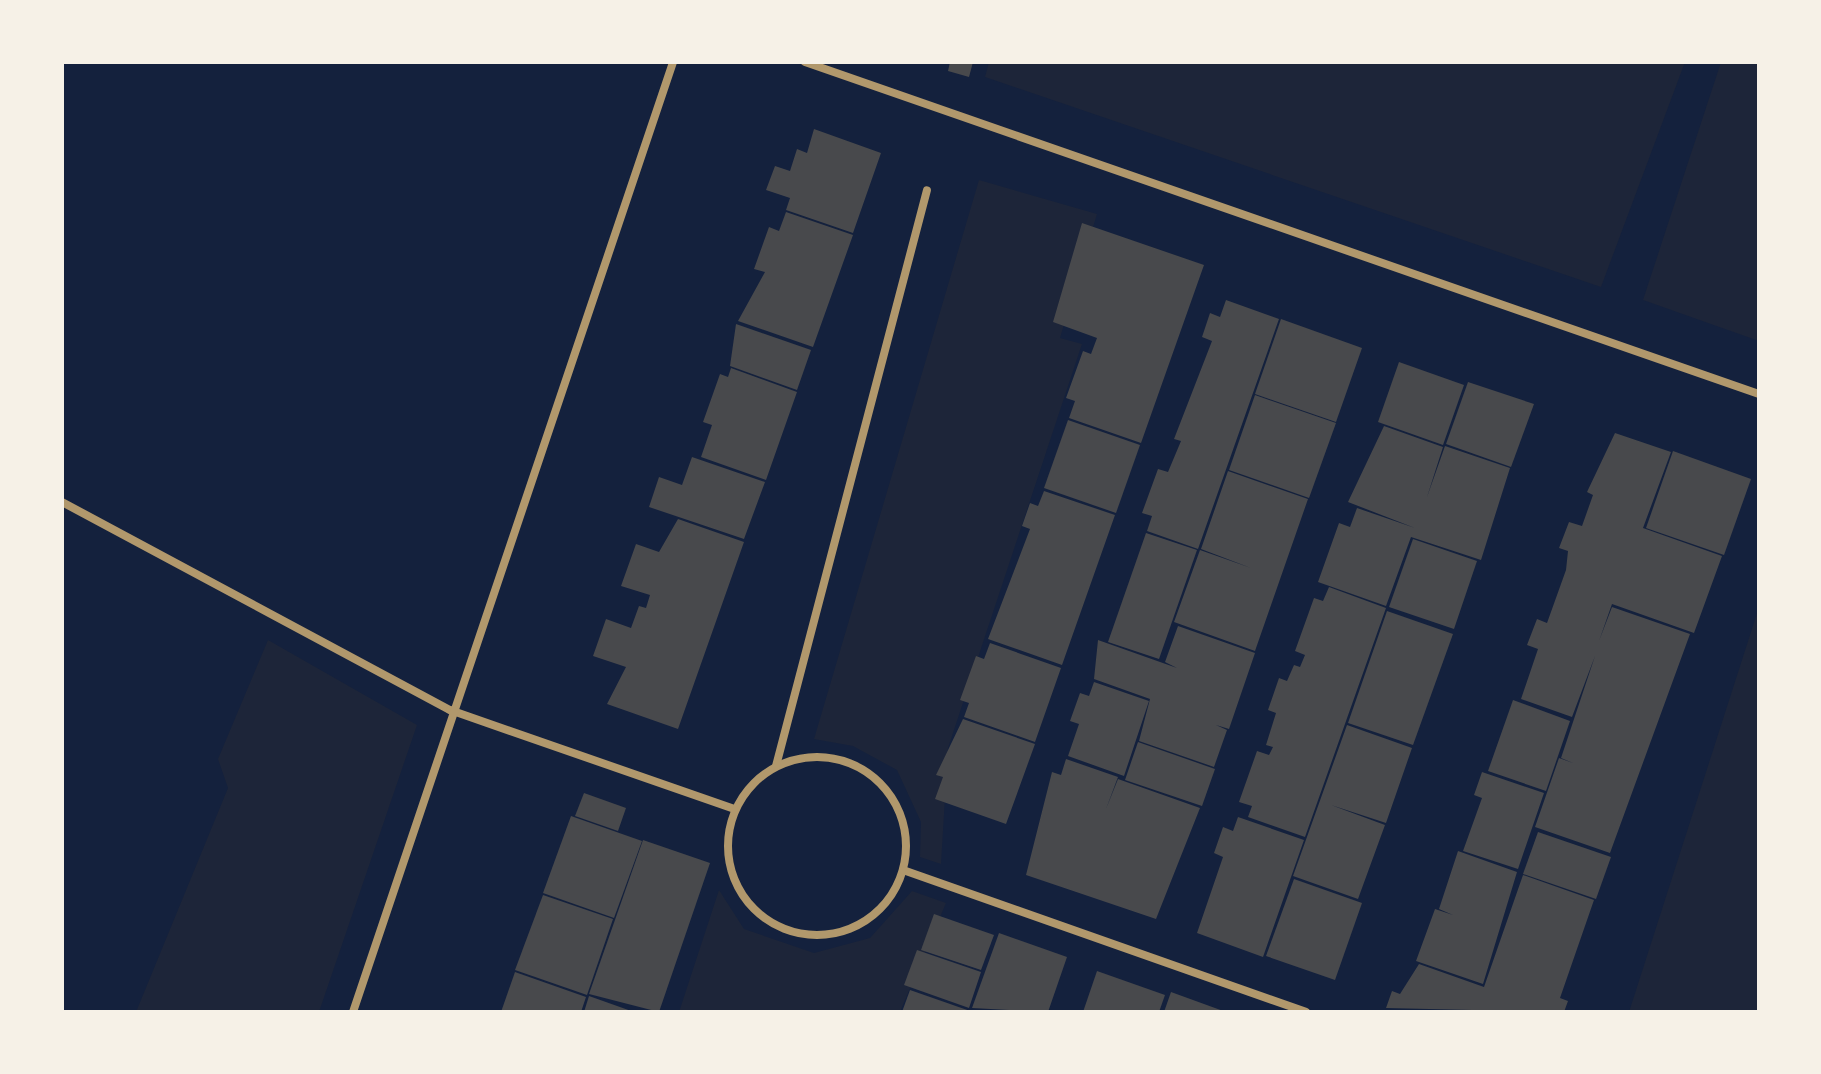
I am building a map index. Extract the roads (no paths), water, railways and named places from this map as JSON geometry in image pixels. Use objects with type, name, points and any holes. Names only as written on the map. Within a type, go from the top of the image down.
[{"type":"street","points":[[353,1012],[450,710],[673,62]]},
{"type":"street","points":[[805,62],[1759,394]]},
{"type":"street","points":[[776,766],[833,758],[885,787],[900,812],[903,870],[891,897],[844,931],[786,929],[740,893],[727,837],[735,809],[776,766],[927,190]]},
{"type":"street","points":[[62,502],[450,710],[735,809]]},
{"type":"street","points":[[903,870],[1306,1012]]}]
